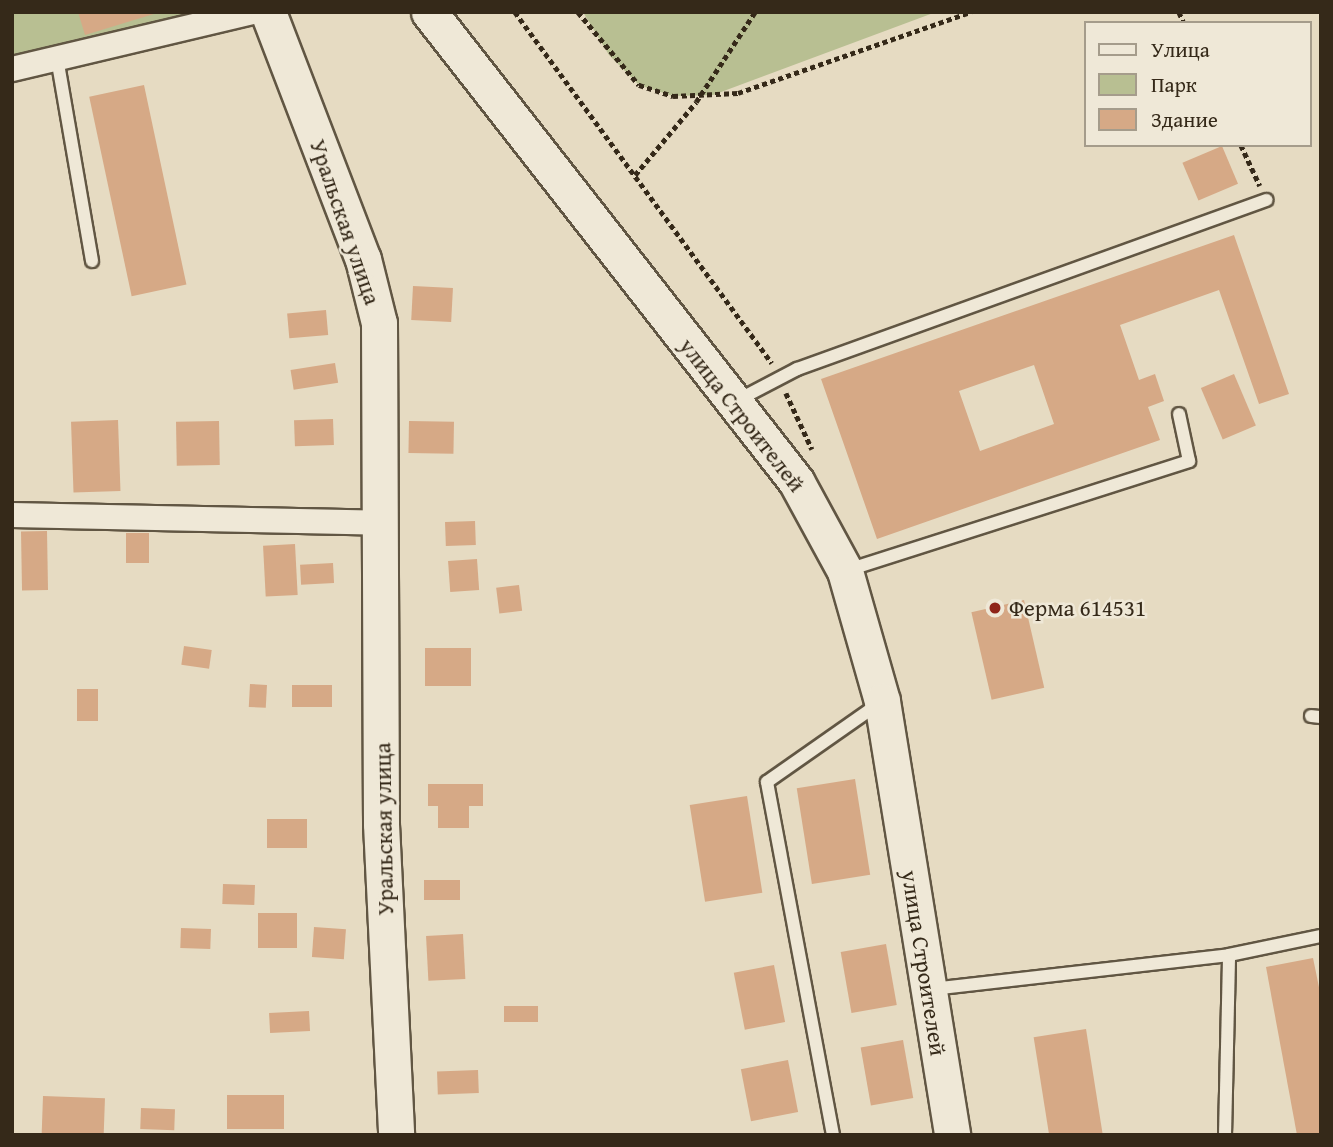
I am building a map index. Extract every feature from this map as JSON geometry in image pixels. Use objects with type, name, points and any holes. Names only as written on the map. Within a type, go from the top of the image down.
[{"type":"street","points":[[12,69],[253,12]]},
{"type":"street","name":"Уральская улица","points":[[268,12],[363,259],[379,323],[382,523],[381,824],[397,1135]]},
{"type":"street","name":"улица Строителей","points":[[429,12],[796,481],[845,571],[882,701],[952,1135]]},
{"type":"street","points":[[12,515],[382,523]]},
{"type":"lane","points":[[57,58],[92,261]]},
{"type":"lane","points":[[733,403],[797,369],[1267,200]]},
{"type":"lane","points":[[845,571],[1189,461],[1179,414]]},
{"type":"lane","points":[[832,1135],[767,782],[882,701]]},
{"type":"lane","points":[[929,990],[1230,955],[1321,936]]},
{"type":"lane","points":[[1225,1135],[1230,955]]},
{"type":"path","points":[[578,12],[639,85],[673,96],[738,93],[971,12]]},
{"type":"path","points":[[635,175],[701,94],[755,12]]},
{"type":"path","points":[[1242,147],[1267,200]]},
{"type":"green space","points":[[12,12],[184,12],[186,20],[12,55]]},
{"type":"green space","points":[[583,12],[936,12],[713,95],[673,96],[639,85],[609,55]]},
{"type":"building","points":[[78,12],[157,12],[157,13],[85,35]]},
{"type":"building","points":[[144,85],[186,285],[132,296],[89,97]]},
{"type":"building","points":[[1222,147],[1238,184],[1198,201],[1182,163]]},
{"type":"building","points":[[1234,235],[1289,394],[1259,404],[1219,290],[1120,325],[1139,380],[1155,374],[1164,401],[1148,407],[1160,440],[877,539],[821,379]],"holes":[[[1034,365],[1054,424],[980,451],[959,391]]]},
{"type":"building","points":[[413,286],[453,288],[451,322],[411,320]]},
{"type":"building","points":[[326,310],[328,335],[289,338],[287,313]]},
{"type":"building","points":[[335,363],[338,383],[294,390],[291,370]]},
{"type":"building","points":[[1234,374],[1256,426],[1223,440],[1201,388]]},
{"type":"building","points":[[333,419],[334,445],[295,446],[294,420]]},
{"type":"building","points":[[118,420],[120,491],[74,493],[71,422]]},
{"type":"building","points":[[219,421],[220,465],[177,466],[176,422]]},
{"type":"building","points":[[409,421],[454,422],[453,454],[408,453]]},
{"type":"building","points":[[475,521],[476,545],[446,546],[445,522]]},
{"type":"building","points":[[21,531],[47,531],[48,590],[22,590]]},
{"type":"building","points":[[126,533],[149,533],[149,563],[126,563]]},
{"type":"building","points":[[295,544],[298,595],[266,597],[263,546]]},
{"type":"building","points":[[477,559],[479,590],[450,592],[448,561]]},
{"type":"building","points":[[333,563],[334,583],[301,585],[300,565]]},
{"type":"building","points":[[519,585],[522,611],[499,614],[496,588]]},
{"type":"building","points":[[1024,600],[1044,688],[992,700],[971,612]]},
{"type":"building","points":[[184,646],[212,650],[209,669],[181,665]]},
{"type":"building","points":[[425,648],[471,648],[471,686],[425,686]]},
{"type":"building","points":[[250,684],[267,685],[266,708],[249,707]]},
{"type":"building","points":[[292,685],[332,685],[332,707],[292,707]]},
{"type":"building","points":[[77,689],[98,689],[98,721],[77,721]]},
{"type":"building","points":[[855,779],[870,875],[812,884],[797,788]]},
{"type":"building","points":[[428,784],[483,784],[483,806],[469,806],[469,828],[438,828],[438,806],[428,806]]},
{"type":"building","points":[[747,796],[762,893],[705,902],[690,805]]},
{"type":"building","points":[[267,819],[307,819],[307,848],[267,848]]},
{"type":"building","points":[[424,880],[460,880],[460,900],[424,900]]},
{"type":"building","points":[[223,884],[255,885],[254,905],[222,904]]},
{"type":"building","points":[[258,913],[297,913],[297,948],[258,948]]},
{"type":"building","points":[[314,927],[346,929],[344,959],[312,957]]},
{"type":"building","points":[[181,928],[211,929],[210,949],[180,948]]},
{"type":"building","points":[[463,934],[465,979],[428,981],[426,936]]},
{"type":"building","points":[[886,944],[897,1005],[851,1013],[841,952]]},
{"type":"building","points":[[1313,958],[1321,997],[1321,1135],[1297,1135],[1266,967]]},
{"type":"building","points":[[774,965],[785,1022],[745,1030],[734,973]]},
{"type":"building","points":[[504,1006],[538,1006],[538,1022],[504,1022]]},
{"type":"building","points":[[309,1011],[310,1031],[270,1033],[269,1013]]},
{"type":"building","points":[[1086,1029],[1103,1135],[1049,1135],[1034,1037]]},
{"type":"building","points":[[903,1040],[913,1098],[871,1106],[861,1047]]},
{"type":"building","points":[[788,1060],[798,1112],[751,1121],[741,1069]]},
{"type":"building","points":[[478,1070],[479,1093],[438,1094],[437,1071]]},
{"type":"building","points":[[227,1095],[284,1095],[284,1129],[227,1129]]},
{"type":"building","points":[[43,1096],[105,1098],[104,1135],[42,1135]]},
{"type":"building","points":[[141,1108],[175,1109],[174,1130],[140,1129]]},
{"type":"place","name":"Ферма 614531","points":[[995,608]]}]
